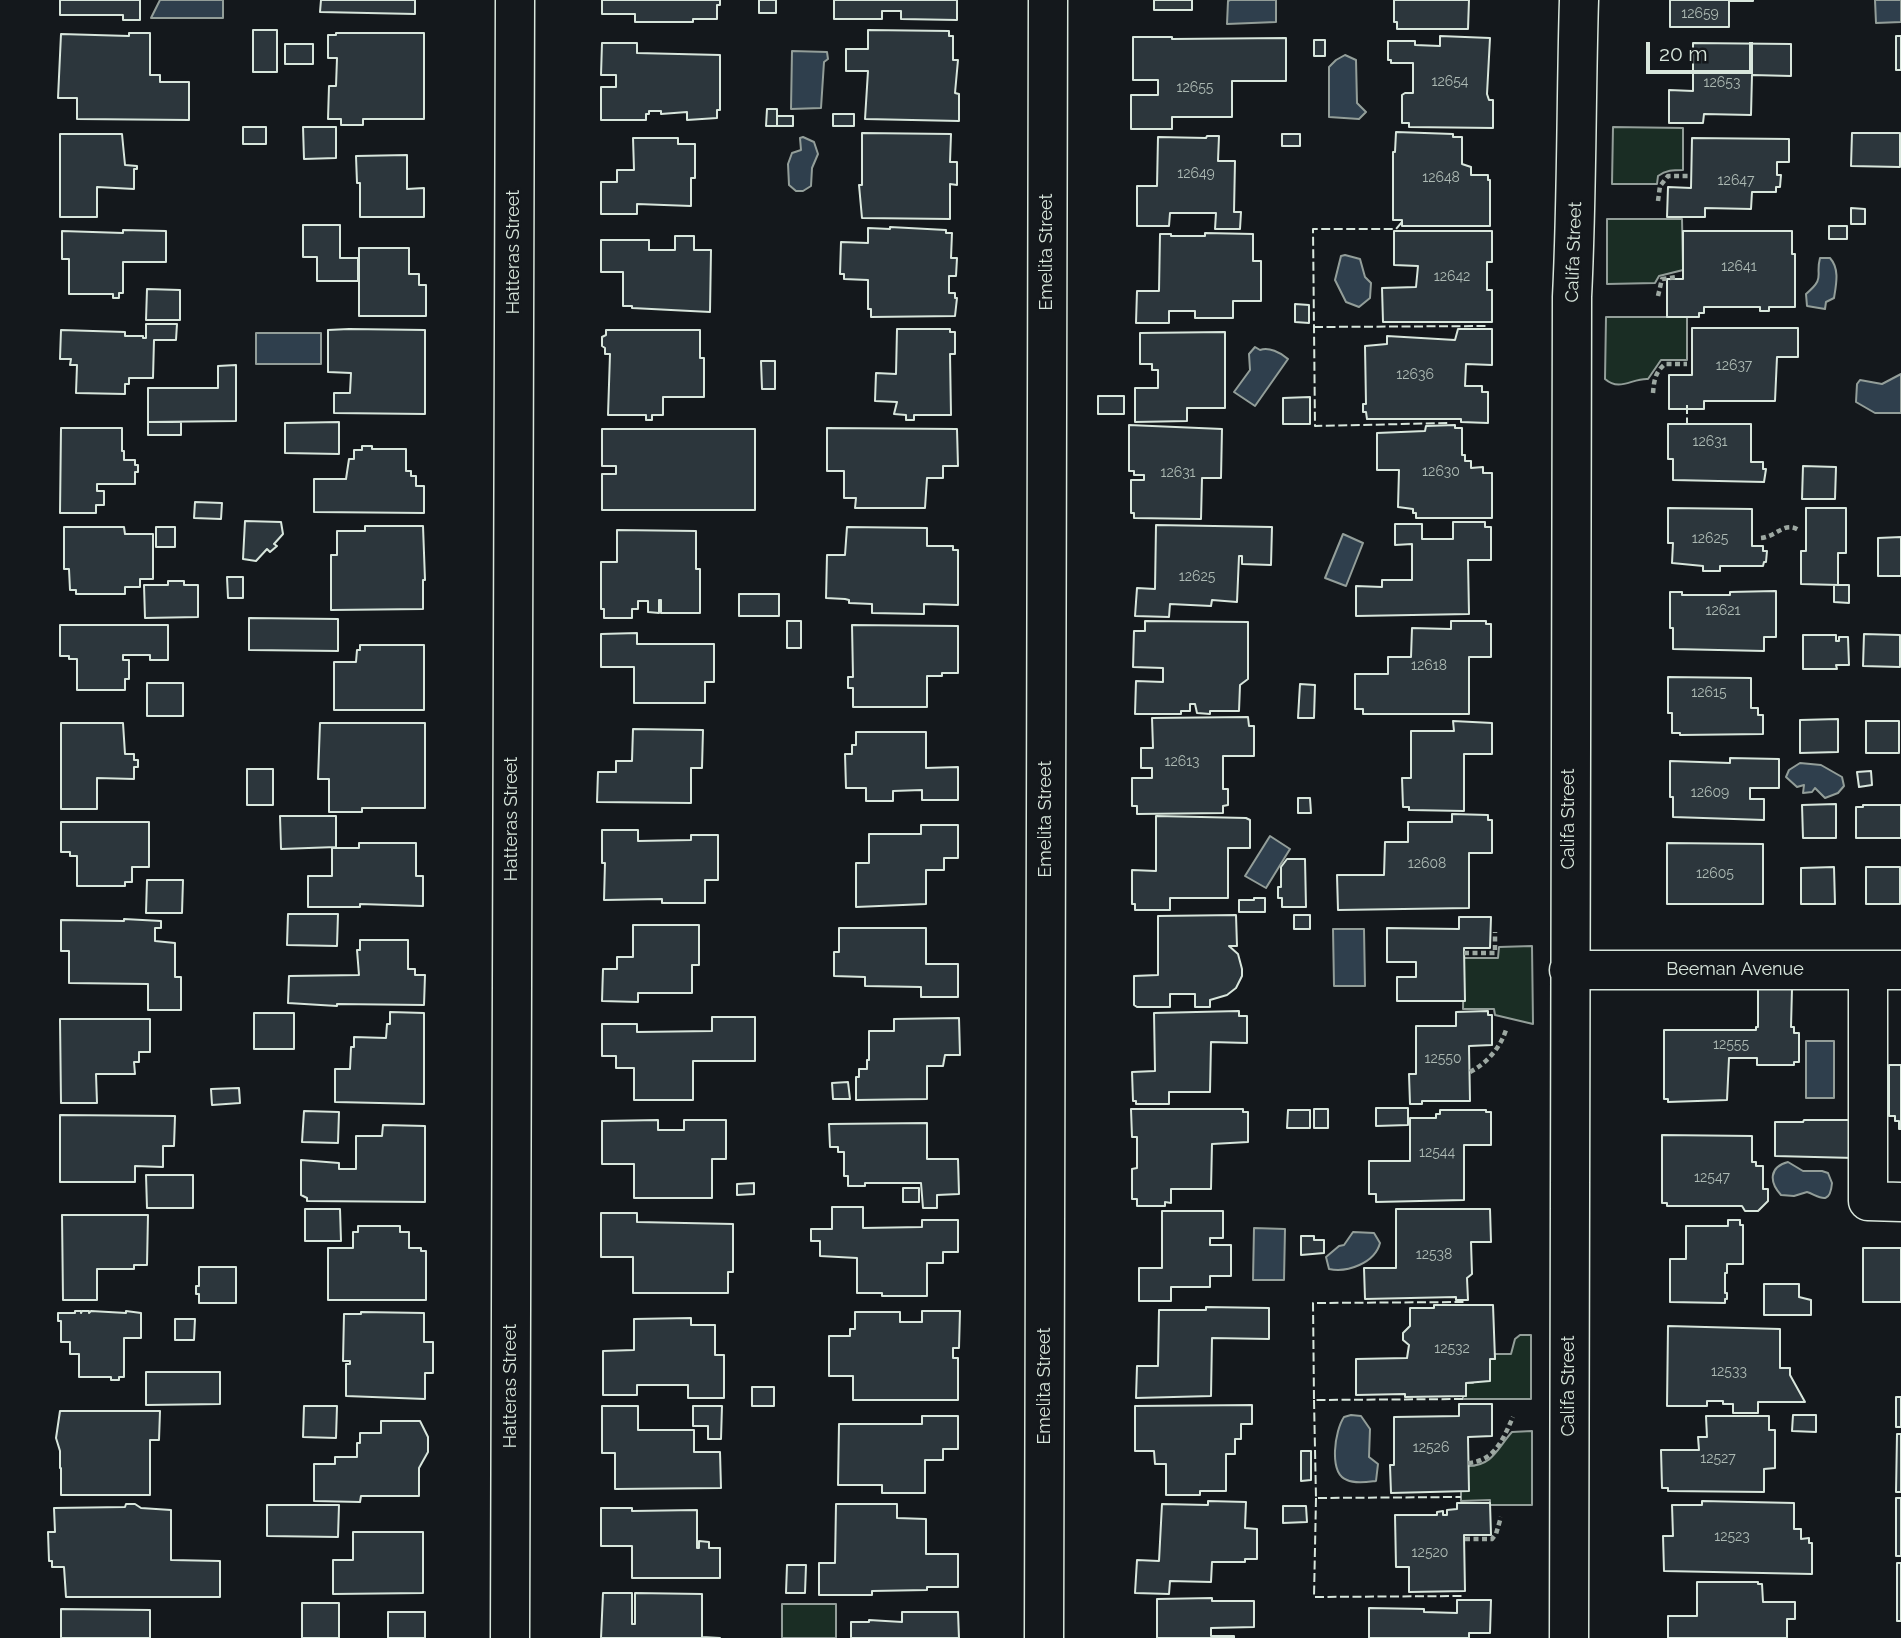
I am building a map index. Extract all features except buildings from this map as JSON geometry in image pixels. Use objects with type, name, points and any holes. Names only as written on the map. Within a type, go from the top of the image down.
[{"type":"street","name":"Hatteras Street","points":[[510,1638],[514,0]]},
{"type":"street","name":"Emelita Street","points":[[1044,1638],[1048,0]]},
{"type":"street","name":"Califa Street","points":[[1569,1638],[1572,310],[1580,0]]},
{"type":"street","name":"Beeman Avenue","points":[[1569,970],[1885,970]]},
{"type":"street","points":[[1885,970],[1868,1201],[1901,1202]]},
{"type":"path","points":[[1658,201],[1660,187],[1668,176],[1688,176]]},
{"type":"path","points":[[1658,296],[1662,279],[1677,277]]},
{"type":"path","points":[[1653,393],[1659,369],[1665,363],[1687,363]]},
{"type":"path","points":[[1761,538],[1777,534],[1788,526],[1800,531]]},
{"type":"path","points":[[1464,953],[1495,953],[1495,932]]},
{"type":"path","points":[[1470,1072],[1494,1052],[1506,1030]]},
{"type":"path","points":[[1468,1463],[1484,1461],[1490,1456],[1501,1443],[1513,1417]]},
{"type":"path","points":[[1465,1539],[1492,1539],[1501,1517]]},
{"type":"green space","points":[[1613,127],[1683,128],[1683,170],[1661,174],[1657,184],[1612,184]]},
{"type":"green space","points":[[1607,219],[1682,219],[1683,270],[1659,276],[1655,283],[1607,284]]},
{"type":"green space","points":[[1606,317],[1687,317],[1687,360],[1661,360],[1648,379],[1621,384],[1610,383],[1605,379]]},
{"type":"green space","points":[[1532,946],[1533,1024],[1495,1015],[1494,1009],[1463,1009],[1464,958],[1498,958],[1499,947]]},
{"type":"green space","points":[[1520,1335],[1531,1335],[1531,1399],[1463,1399],[1463,1396],[1466,1396],[1466,1383],[1473,1383],[1490,1359],[1495,1359],[1495,1354],[1511,1354],[1515,1339]]},
{"type":"green space","points":[[1532,1431],[1532,1505],[1490,1505],[1490,1500],[1461,1501],[1468,1466],[1489,1459],[1512,1432]]},
{"type":"green space","points":[[782,1604],[836,1604],[836,1638],[782,1638]]},
{"type":"water","points":[[160,0],[223,0],[223,18],[151,18]]},
{"type":"water","points":[[1230,0],[1276,0],[1276,22],[1227,24]]},
{"type":"water","points":[[1875,0],[1901,0],[1901,22],[1876,23]]},
{"type":"water","points":[[792,51],[827,52],[821,108],[791,109]]},
{"type":"water","points":[[1345,55],[1356,60],[1357,103],[1366,112],[1359,119],[1329,117],[1329,67]]},
{"type":"water","points":[[800,138],[814,142],[818,154],[812,168],[811,186],[803,191],[796,191],[789,185],[788,164],[792,153],[801,150]]},
{"type":"water","points":[[1341,256],[1360,259],[1365,277],[1371,283],[1370,298],[1359,307],[1346,302],[1335,280]]},
{"type":"water","points":[[1820,258],[1830,258],[1836,272],[1834,298],[1826,302],[1825,309],[1807,306],[1806,294],[1818,280]]},
{"type":"water","points":[[256,333],[321,333],[321,364],[256,364]]},
{"type":"water","points":[[1255,347],[1274,351],[1288,359],[1255,406],[1234,392],[1250,370],[1249,354]]},
{"type":"water","points":[[1901,374],[1901,413],[1875,413],[1856,402],[1857,384],[1860,380],[1882,384]]},
{"type":"water","points":[[1343,534],[1363,543],[1346,586],[1325,578]]},
{"type":"water","points":[[1800,763],[1821,765],[1842,777],[1844,786],[1838,793],[1825,798],[1815,788],[1812,792],[1803,793],[1804,785],[1797,787],[1786,777],[1789,770]]},
{"type":"water","points":[[1270,836],[1290,849],[1266,888],[1245,876]]},
{"type":"water","points":[[1333,929],[1364,929],[1365,986],[1334,986]]},
{"type":"water","points":[[1806,1041],[1834,1041],[1834,1098],[1806,1098]]},
{"type":"water","points":[[1788,1162],[1803,1171],[1828,1173],[1832,1183],[1829,1195],[1823,1198],[1807,1192],[1794,1196],[1781,1195],[1774,1185],[1774,1171]]},
{"type":"water","points":[[1254,1228],[1285,1229],[1284,1280],[1253,1280]]},
{"type":"water","points":[[1353,1232],[1374,1233],[1380,1243],[1377,1250],[1366,1261],[1352,1268],[1329,1269],[1326,1257],[1344,1245]]},
{"type":"water","points":[[1361,1416],[1370,1429],[1369,1457],[1378,1464],[1376,1481],[1350,1481],[1341,1476],[1337,1469],[1335,1451],[1338,1431],[1344,1417]]},
{"type":"fence","points":[[1402,222],[1396,229],[1313,229],[1315,426],[1448,423]]},
{"type":"fence","points":[[1314,327],[1489,326]]},
{"type":"fence","points":[[1687,405],[1687,423]]},
{"type":"fence","points":[[1463,1399],[1314,1400],[1313,1303],[1466,1302]]},
{"type":"fence","points":[[1314,1400],[1316,1498],[1461,1497]]},
{"type":"fence","points":[[1316,1498],[1314,1597],[1462,1596]]}]
